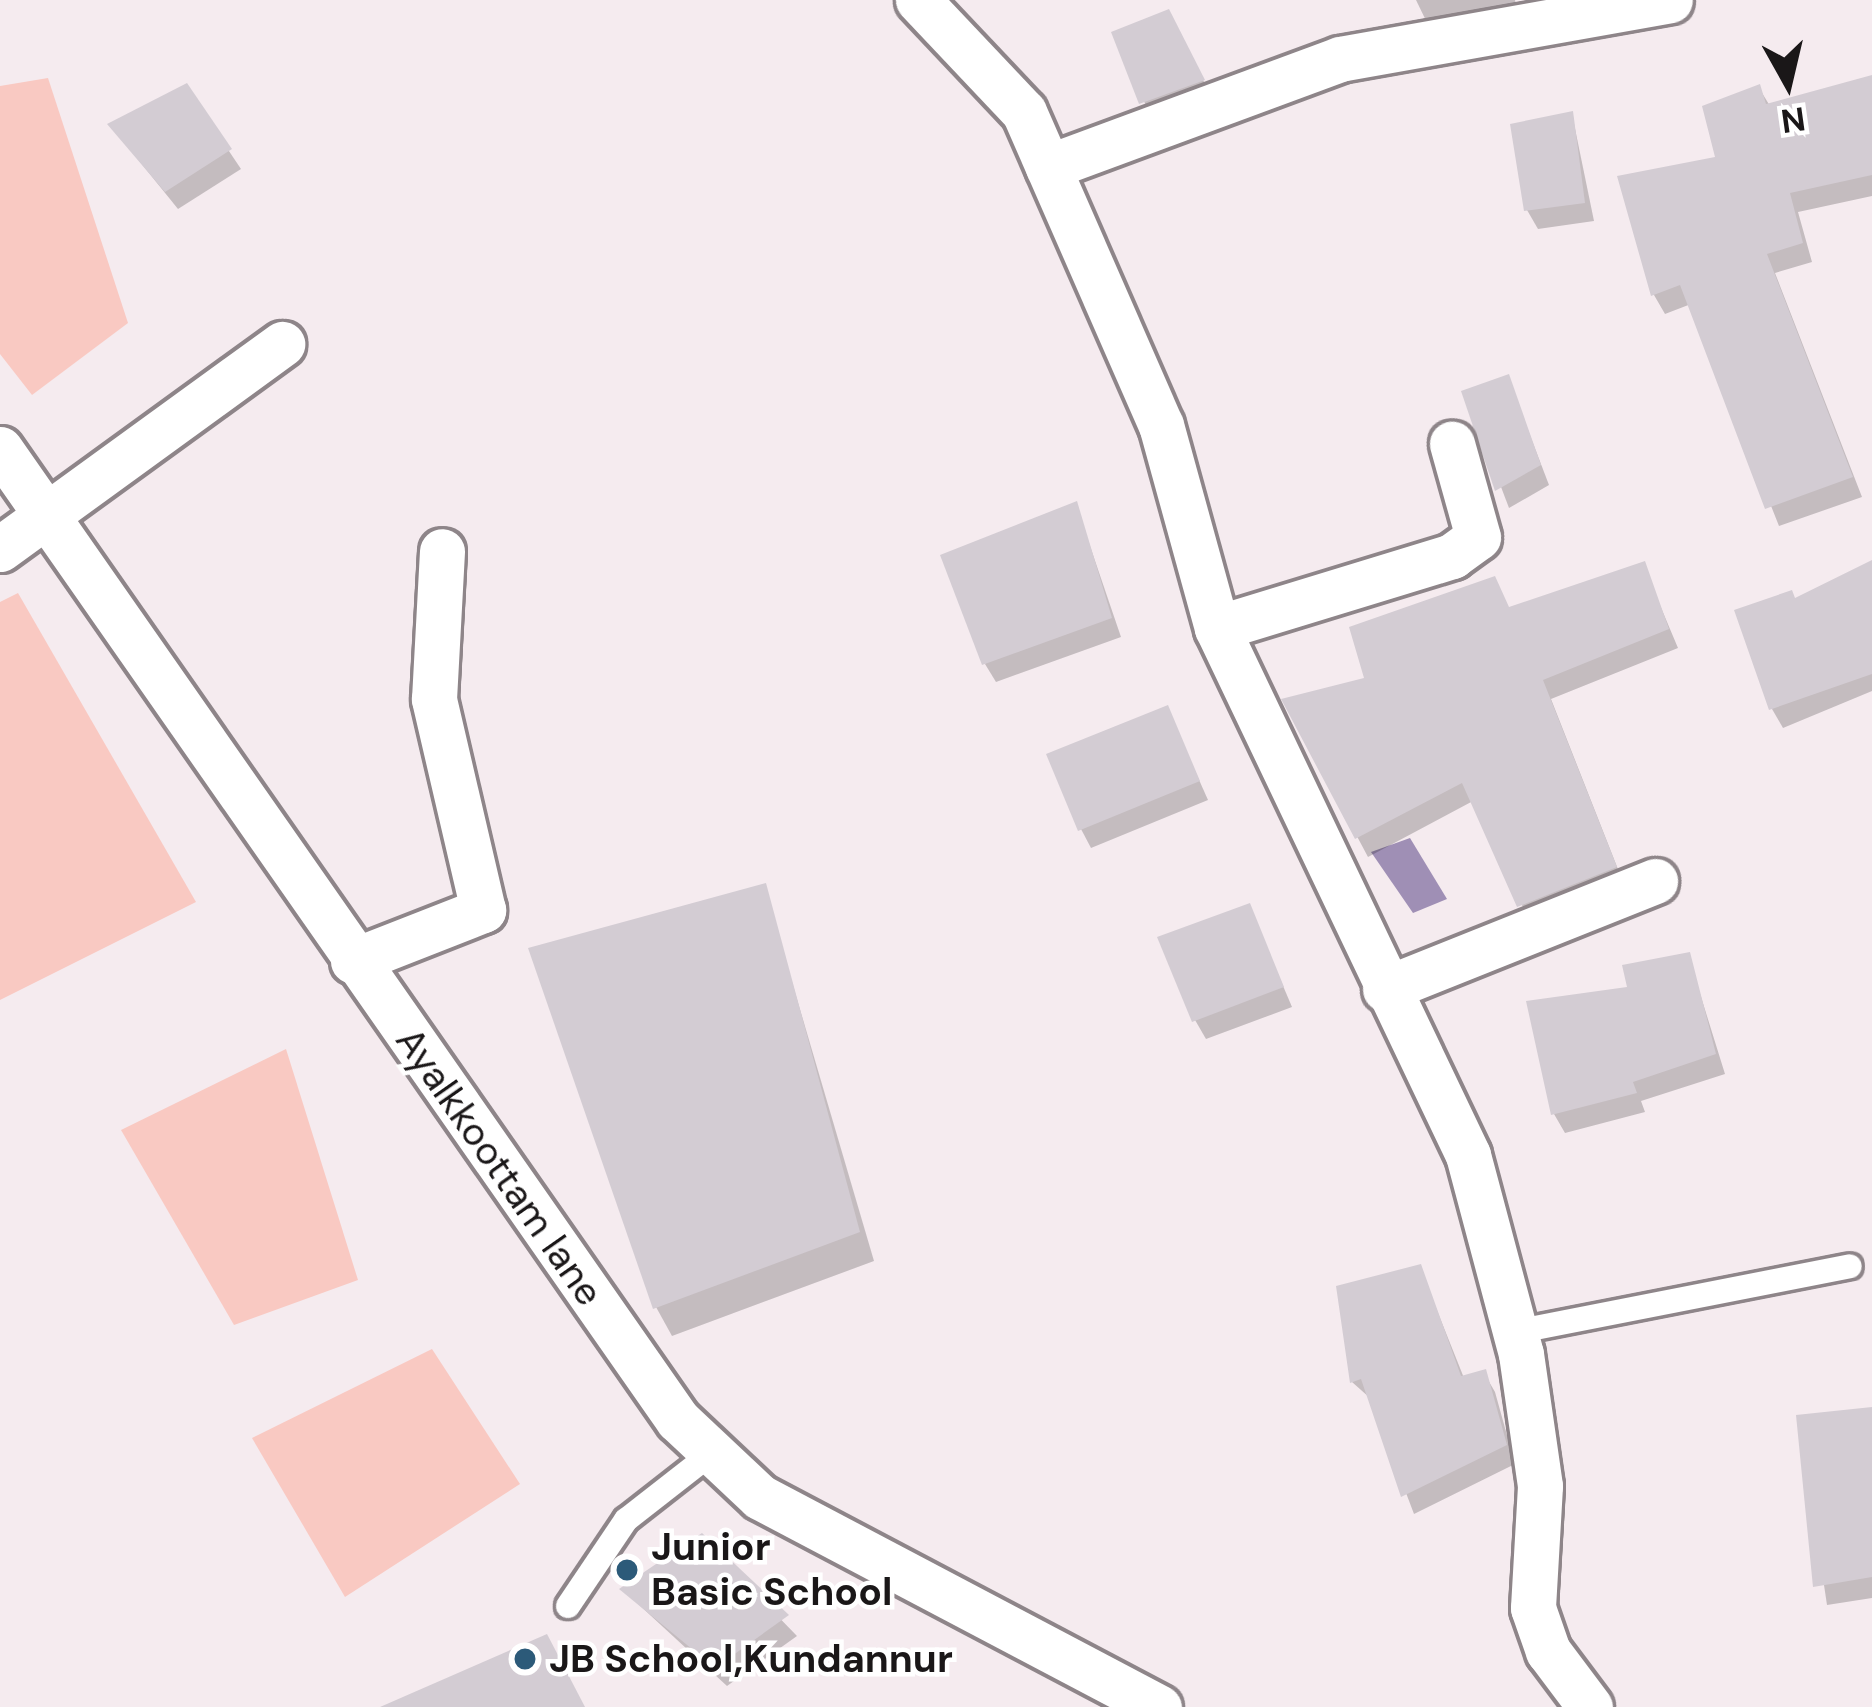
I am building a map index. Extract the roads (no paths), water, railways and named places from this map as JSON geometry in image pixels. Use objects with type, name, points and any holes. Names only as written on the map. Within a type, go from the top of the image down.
[{"type":"street","points":[[918,0],[1024,112],[1161,425],[1217,628],[1468,1155],[1515,1332],[1540,1486],[1533,1608],[1548,1651],[1591,1707]]},
{"type":"street","points":[[1048,167],[1340,59],[1670,0]]},
{"type":"street","points":[[0,549],[47,520],[282,344]]},
{"type":"street","points":[[1217,628],[1452,556],[1478,537],[1452,444]]},
{"type":"street","name":"Ayalkkoottam lane","points":[[0,449],[353,961],[678,1420],[760,1497],[1159,1707]]},
{"type":"street","points":[[353,961],[483,910],[434,699],[442,551]]},
{"type":"street","points":[[1385,989],[1655,881]]},
{"type":"lane","points":[[1515,1332],[1850,1266]]},
{"type":"lane","points":[[568,1606],[626,1520],[712,1452]]},
{"type":"place","name":"Junior Basic School","points":[[627,1570]]},
{"type":"place","name":"JB School,Kundannur","points":[[525,1659]]}]
